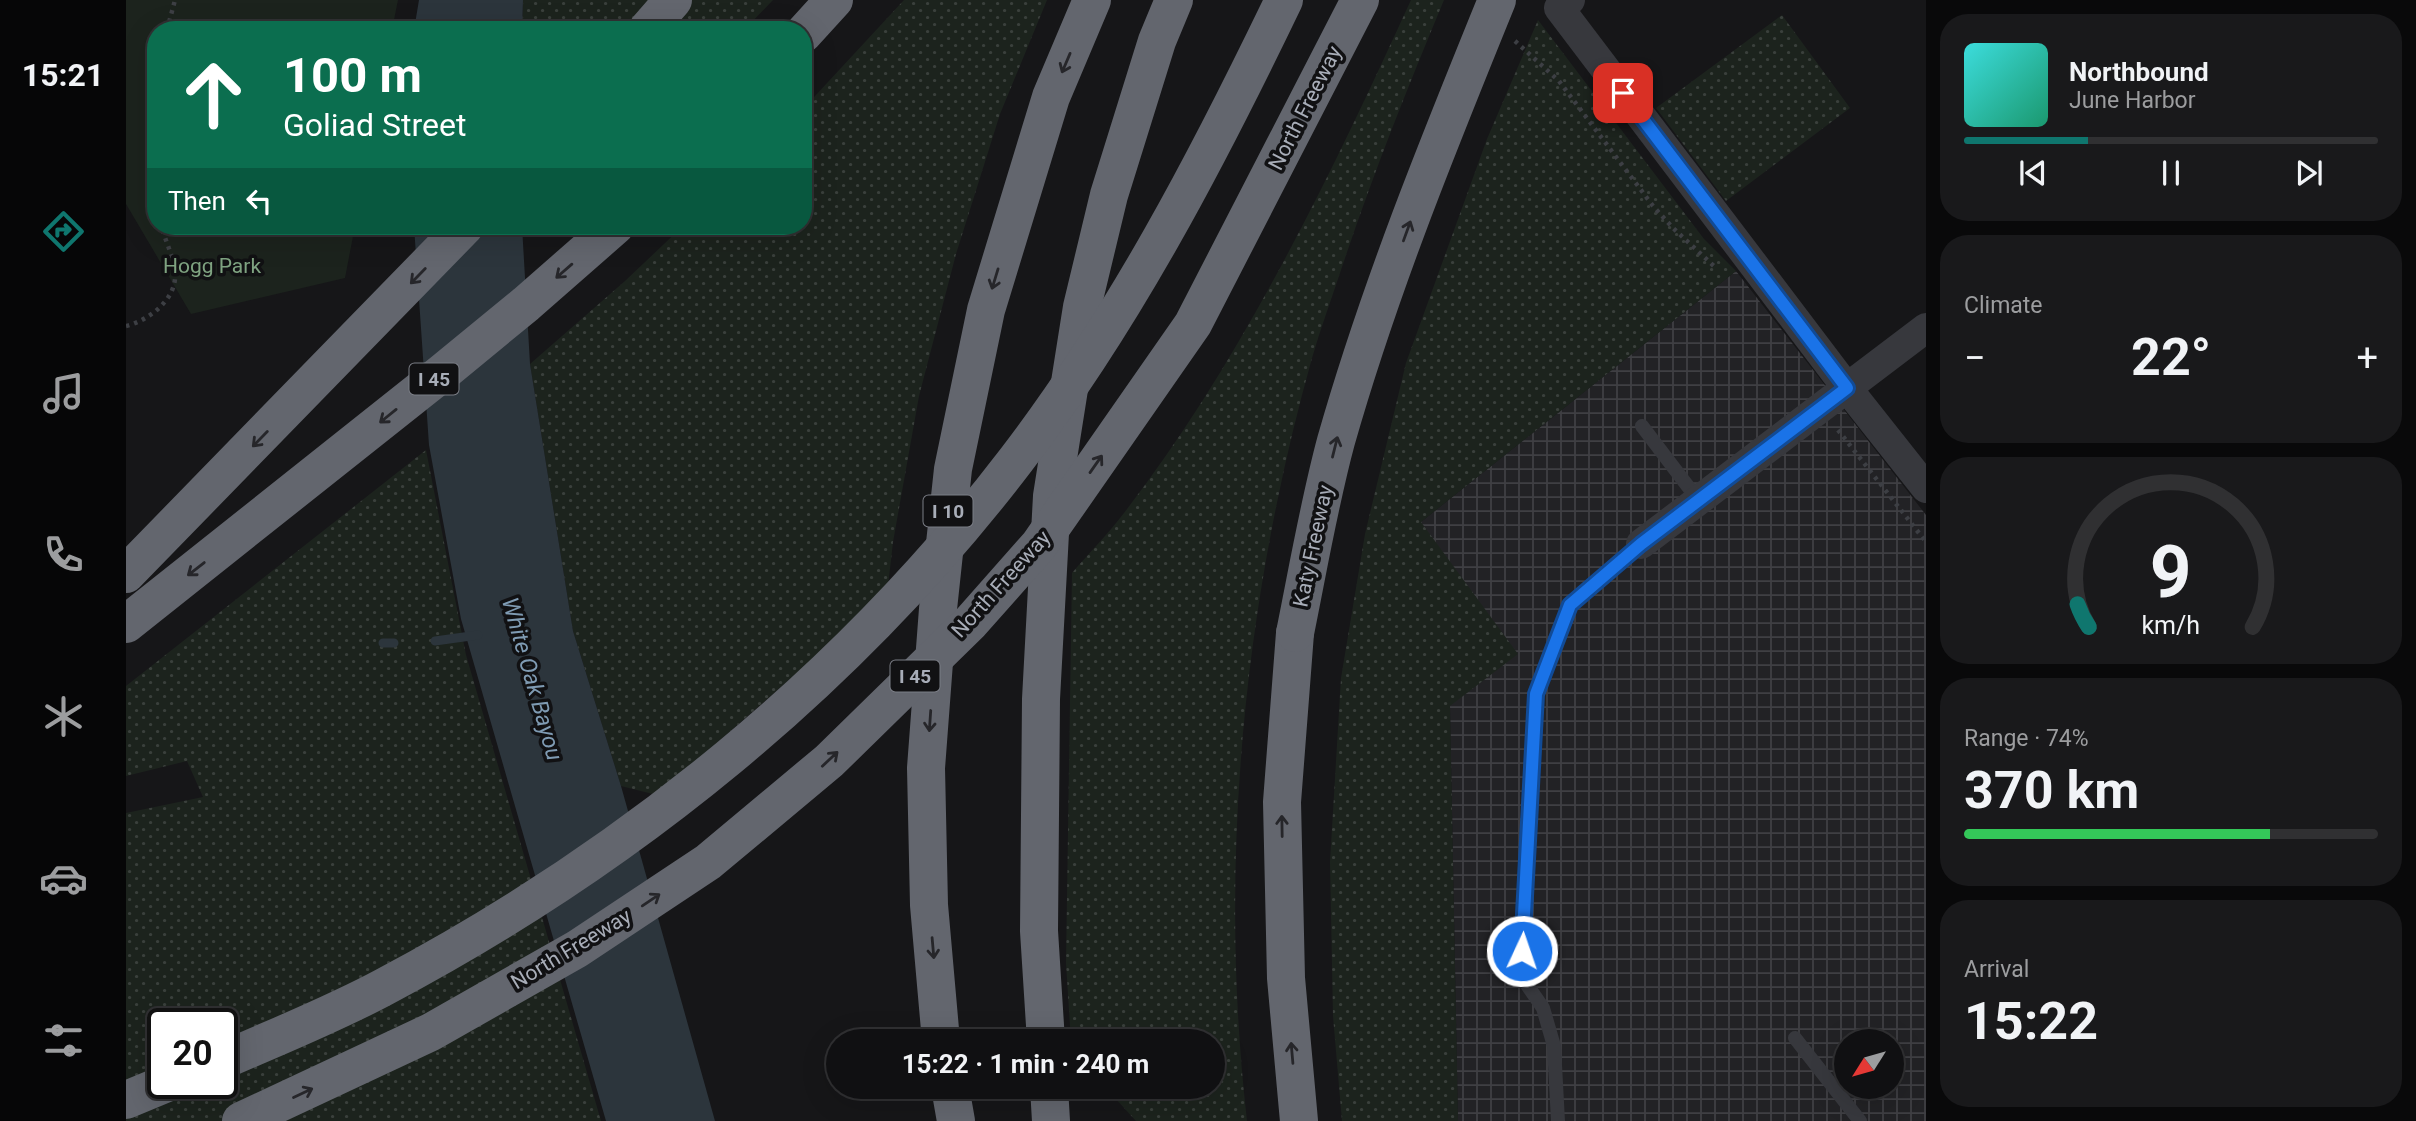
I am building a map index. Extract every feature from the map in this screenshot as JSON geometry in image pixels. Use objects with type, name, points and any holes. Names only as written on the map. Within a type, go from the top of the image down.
[{"type":"highway","points":[[655,21],[673,0]]},
{"type":"highway","points":[[812,24],[834,0]]},
{"type":"highway","name":"I 10","points":[[940,1029],[929,905],[926,768],[938,609],[953,469],[986,310],[1051,97],[1092,0]]},
{"type":"highway","points":[[1045,1029],[1039,931],[1041,699],[1052,496],[1082,307],[1109,194],[1157,41],[1174,0]]},
{"type":"highway","points":[[238,1054],[381,989],[536,898],[629,836],[692,788],[762,729],[852,645],[931,563],[1016,461],[1094,350],[1135,286],[1172,220],[1242,88],[1284,0]]},
{"type":"highway","name":"North Freeway","points":[[241,1121],[431,1032],[577,949],[708,862],[829,761],[970,623],[1039,545],[1193,324],[1360,0]]},
{"type":"highway","name":"Katy Freeway","points":[[1299,1121],[1286,978],[1282,815],[1295,633],[1336,443],[1362,356],[1440,142],[1497,0]]},
{"type":"highway","points":[[126,574],[456,235]]},
{"type":"highway","name":"I 45","points":[[126,624],[484,338],[604,235]]},
{"type":"highway","points":[[126,1100],[147,1091]]},
{"type":"highway","points":[[952,1099],[956,1121]]},
{"type":"highway","points":[[1050,1099],[1051,1121]]},
{"type":"highway","points":[[126,1107],[139,1121]]},
{"type":"street","points":[[1564,4],[1847,388],[1926,488]]},
{"type":"street","points":[[1638,548],[1926,328]]},
{"type":"lane","points":[[1642,426],[1699,501]]},
{"type":"lane","points":[[1558,1121],[1554,1046],[1544,1008],[1521,976],[1536,694],[1570,605],[1638,548]]},
{"type":"lane","points":[[1795,1038],[1860,1121]]},
{"type":"path","points":[[169,21],[175,0]]},
{"type":"path","points":[[1510,37],[1559,81],[1660,214],[1724,278]]},
{"type":"path","points":[[126,326],[140,322],[155,312],[167,298],[175,281],[164,235]]},
{"type":"path","points":[[1831,421],[1926,542]]},
{"type":"shaded area","points":[[1736,271],[1926,515],[1926,1121],[1458,1121],[1450,706],[1421,522]]},
{"type":"green space","name":"Hogg Park","points":[[126,0],[398,0],[394,21],[147,21],[147,235],[353,235],[345,278],[191,314],[126,204]]},
{"type":"green space","points":[[523,0],[773,0],[753,21],[522,21]]},
{"type":"green space","points":[[904,0],[1047,0],[1000,114],[956,254],[919,396],[893,542],[888,586],[845,631],[657,795],[621,786],[573,631],[530,364],[674,235],[812,235],[812,99]]},
{"type":"green space","points":[[1411,0],[1444,0],[1376,171],[1315,348],[1288,451],[1269,545],[1253,641],[1237,833],[1235,929],[1247,1121],[1136,1121],[1116,1099],[1225,1099],[1225,1029],[1070,1029],[1066,963],[1072,573],[1118,521],[1207,393],[1282,265]]},
{"type":"green space","points":[[1782,15],[1850,108],[1726,201],[1656,108]]},
{"type":"green space","points":[[1538,20],[1704,239],[1736,271],[1421,522],[1518,654],[1450,706],[1458,1121],[1342,1121],[1333,1016],[1330,862],[1341,678],[1365,534],[1406,363],[1487,139]]},
{"type":"green space","points":[[426,450],[466,655],[601,1121],[126,1121],[126,813],[203,797],[187,761],[126,776],[126,686]]},
{"type":"water","points":[[419,0],[523,0],[522,21],[416,21]]},
{"type":"water","name":"White Oak Bayou","points":[[415,235],[523,235],[530,364],[573,631],[621,786],[715,1121],[606,1121],[461,619],[429,445]]},
{"type":"waterway","points":[[435,641],[478,635]]},
{"type":"waterway","points":[[383,643],[394,643]]},
{"type":"route","points":[[1522,951],[1536,694],[1570,605],[1641,544],[1847,388],[1623,93]]}]
